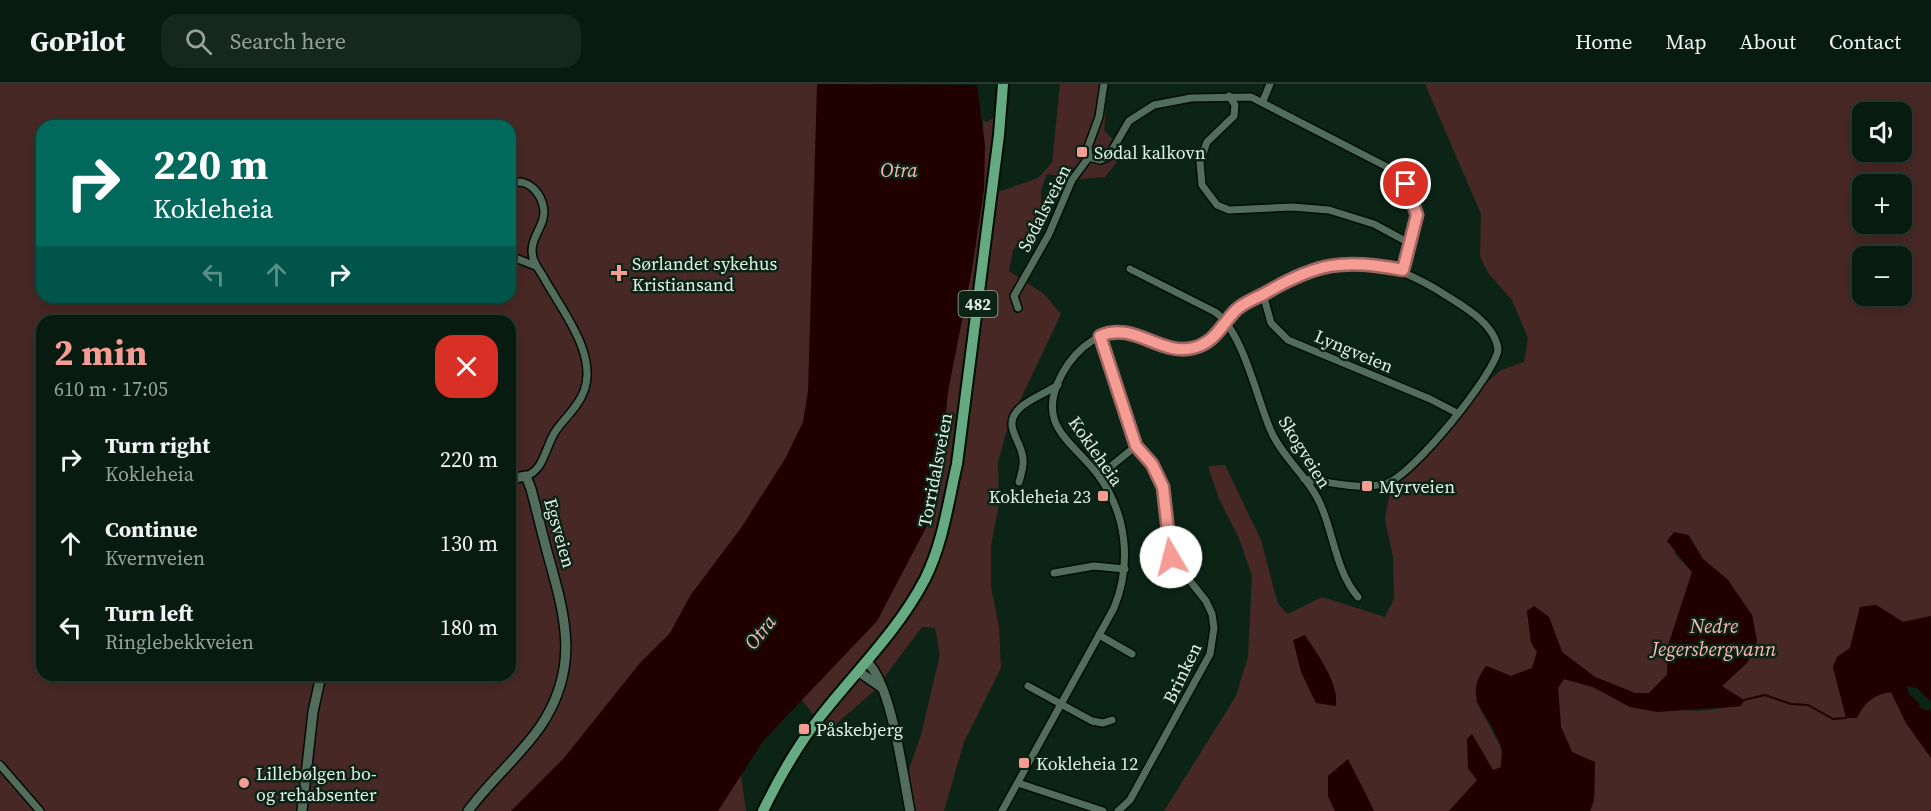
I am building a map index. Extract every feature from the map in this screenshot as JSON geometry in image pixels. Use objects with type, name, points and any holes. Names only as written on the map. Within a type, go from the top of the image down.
[{"type":"main road","name":"Torridalsveien","points":[[763,811],[799,747],[898,622],[926,577],[948,508],[973,342],[1003,84]]},
{"type":"street","name":"Sødalsveien","points":[[1018,308],[1014,296],[1049,234],[1072,180],[1089,157],[1088,147],[1099,117],[1104,84]]},
{"type":"street","points":[[1263,101],[1270,84]]},
{"type":"street","points":[[1089,157],[1100,160],[1108,157],[1129,121],[1166,100],[1229,96],[1251,97],[1263,101],[1365,154],[1400,177],[1410,191],[1417,215],[1403,270]]},
{"type":"street","points":[[1229,96],[1236,113],[1229,123],[1207,142],[1200,162],[1202,184],[1217,205],[1229,210],[1292,207],[1329,210],[1374,224],[1411,244]]},
{"type":"street","points":[[516,183],[523,181],[528,183],[544,210],[532,248],[536,266],[577,336],[587,374],[584,393],[552,437],[537,470],[516,478]]},
{"type":"street","points":[[516,258],[536,266]]},
{"type":"street","points":[[1100,336],[1129,332],[1173,347],[1189,349],[1215,337],[1242,305],[1292,277],[1326,265],[1350,262],[1403,270],[1457,303],[1488,327],[1496,338],[1498,350],[1493,365],[1420,457],[1393,482],[1372,486],[1304,479]]},
{"type":"street","points":[[1130,268],[1215,312],[1227,322]]},
{"type":"street","name":"Lyngveien","points":[[1263,294],[1271,323],[1288,340],[1430,399],[1457,413]]},
{"type":"street","name":"Skogveien","points":[[1227,322],[1271,431],[1320,502],[1346,580],[1358,597]]},
{"type":"street","name":"Kokleheia","points":[[1002,811],[1099,635],[1119,595],[1125,569],[1123,529],[1099,476],[1061,435],[1054,410],[1058,385],[1077,353],[1100,336]]},
{"type":"street","name":"Brinken","points":[[1100,336],[1136,446],[1152,464],[1163,487],[1171,557],[1210,608],[1214,635],[1210,654],[1180,712],[1130,800],[1118,811]]},
{"type":"street","name":"Kokleheia","points":[[1019,482],[1023,459],[1012,433],[1015,415],[1024,405],[1058,385]]},
{"type":"street","points":[[1099,476],[1136,446]]},
{"type":"street","name":"Egsveien","points":[[468,811],[538,729],[551,709],[561,686],[566,658],[565,613],[526,476]]},
{"type":"street","points":[[1054,573],[1094,566],[1125,569]]},
{"type":"street","points":[[1099,635],[1132,654]]},
{"type":"street","points":[[867,662],[874,668],[891,716],[910,811]]},
{"type":"street","points":[[859,672],[881,687]]},
{"type":"street","points":[[302,811],[313,712],[320,681]]},
{"type":"street","points":[[1028,686],[1092,721],[1103,723],[1112,720]]},
{"type":"street","points":[[0,765],[40,811]]},
{"type":"street","points":[[1018,783],[1103,811]]},
{"type":"shaded area","points":[[0,84],[873,84],[841,412],[600,811],[0,811]]},
{"type":"shaded area","points":[[1060,84],[1108,84],[1104,130],[1125,152],[1105,177],[1080,179],[1047,174],[1041,190],[1041,220],[1013,250],[1009,271],[1044,294],[1061,314],[1008,426],[998,462],[999,504],[991,546],[991,587],[999,627],[1001,668],[964,742],[944,811],[906,811],[907,775],[921,735],[940,654],[935,628],[922,627],[874,691],[827,732],[801,699],[877,621],[933,514],[940,472],[948,391],[972,269],[984,188],[983,120],[987,122],[999,114],[995,182],[998,192],[1038,178],[1052,163]]},
{"type":"shaded area","points":[[1425,84],[1931,84],[1931,616],[1903,622],[1876,605],[1860,607],[1850,648],[1837,657],[1833,667],[1847,718],[1874,695],[1891,692],[1906,723],[1931,758],[1931,811],[1590,811],[1594,800],[1595,763],[1572,752],[1561,727],[1558,688],[1564,679],[1593,687],[1630,707],[1699,711],[1740,706],[1744,701],[1721,686],[1727,679],[1728,580],[1703,559],[1689,535],[1674,553],[1692,572],[1668,646],[1667,675],[1649,693],[1635,693],[1595,677],[1562,652],[1549,617],[1534,607],[1527,611],[1531,642],[1537,652],[1532,668],[1511,676],[1487,666],[1476,701],[1502,749],[1501,768],[1493,770],[1471,734],[1478,780],[1449,811],[1374,811],[1359,780],[1328,796],[1335,811],[1164,811],[1236,696],[1248,657],[1252,576],[1238,536],[1219,499],[1208,466],[1225,465],[1261,540],[1278,604],[1288,614],[1322,597],[1385,617],[1394,599],[1393,557],[1385,519],[1390,491],[1471,396],[1501,370],[1524,362],[1528,338],[1512,300],[1488,273],[1480,256],[1481,214]]},
{"type":"shaded area","points":[[741,775],[746,811],[718,811],[718,810]]},
{"type":"water","name":"Otra","points":[[817,84],[977,85],[985,145],[984,188],[972,269],[948,391],[940,472],[933,514],[877,621],[763,741],[718,811],[511,811],[564,758],[640,663],[670,633],[690,596],[741,528],[785,459],[803,422],[808,391]]},
{"type":"water","name":"Nedre Jegersbergvann","points":[[1674,532],[1688,535],[1703,559],[1728,580],[1752,615],[1757,641],[1747,663],[1722,686],[1744,700],[1741,706],[1657,712],[1630,707],[1593,687],[1564,679],[1558,688],[1561,727],[1572,752],[1595,762],[1594,800],[1590,811],[1449,811],[1477,780],[1468,768],[1467,739],[1472,734],[1493,770],[1501,767],[1501,748],[1497,736],[1480,708],[1476,689],[1486,666],[1511,676],[1532,668],[1537,652],[1531,642],[1527,611],[1534,606],[1549,617],[1562,652],[1595,677],[1635,693],[1649,693],[1667,675],[1668,646],[1692,572],[1667,541]]},
{"type":"water","points":[[1876,605],[1903,622],[1931,616],[1931,702],[1917,688],[1907,686],[1908,693],[1920,704],[1918,707],[1929,711],[1931,708],[1931,758],[1906,723],[1891,692],[1870,700],[1857,718],[1846,718],[1833,667],[1837,657],[1850,648],[1860,607]]},
{"type":"water","points":[[1305,635],[1331,678],[1336,706],[1316,703],[1301,672],[1293,640]]},
{"type":"water","points":[[1348,759],[1374,811],[1335,811],[1328,796],[1328,776]]},
{"type":"waterway","points":[[1744,700],[1765,695],[1791,704],[1808,705],[1833,719],[1846,718]]},
{"type":"place","name":"Sødal kalkovn","points":[[1082,152]]},
{"type":"place","name":"Sørlandet sykehus Kristiansand","points":[[619,273]]},
{"type":"place","name":"Myrveien","points":[[1367,486]]},
{"type":"place","name":"Kokleheia 23","points":[[1103,496]]},
{"type":"place","name":"Påskebjerg","points":[[804,729]]},
{"type":"place","name":"Kokleheia 12","points":[[1024,763]]},
{"type":"place","name":"Lillebølgen bo- og rehabsenter","points":[[244,783]]},
{"type":"route","points":[[1171,557],[1168,543],[1167,502],[1163,487],[1152,464],[1136,446],[1100,336],[1129,332],[1180,349],[1189,349],[1203,345],[1220,333],[1231,316],[1242,305],[1305,271],[1350,262],[1403,270],[1417,215],[1406,184]]}]
